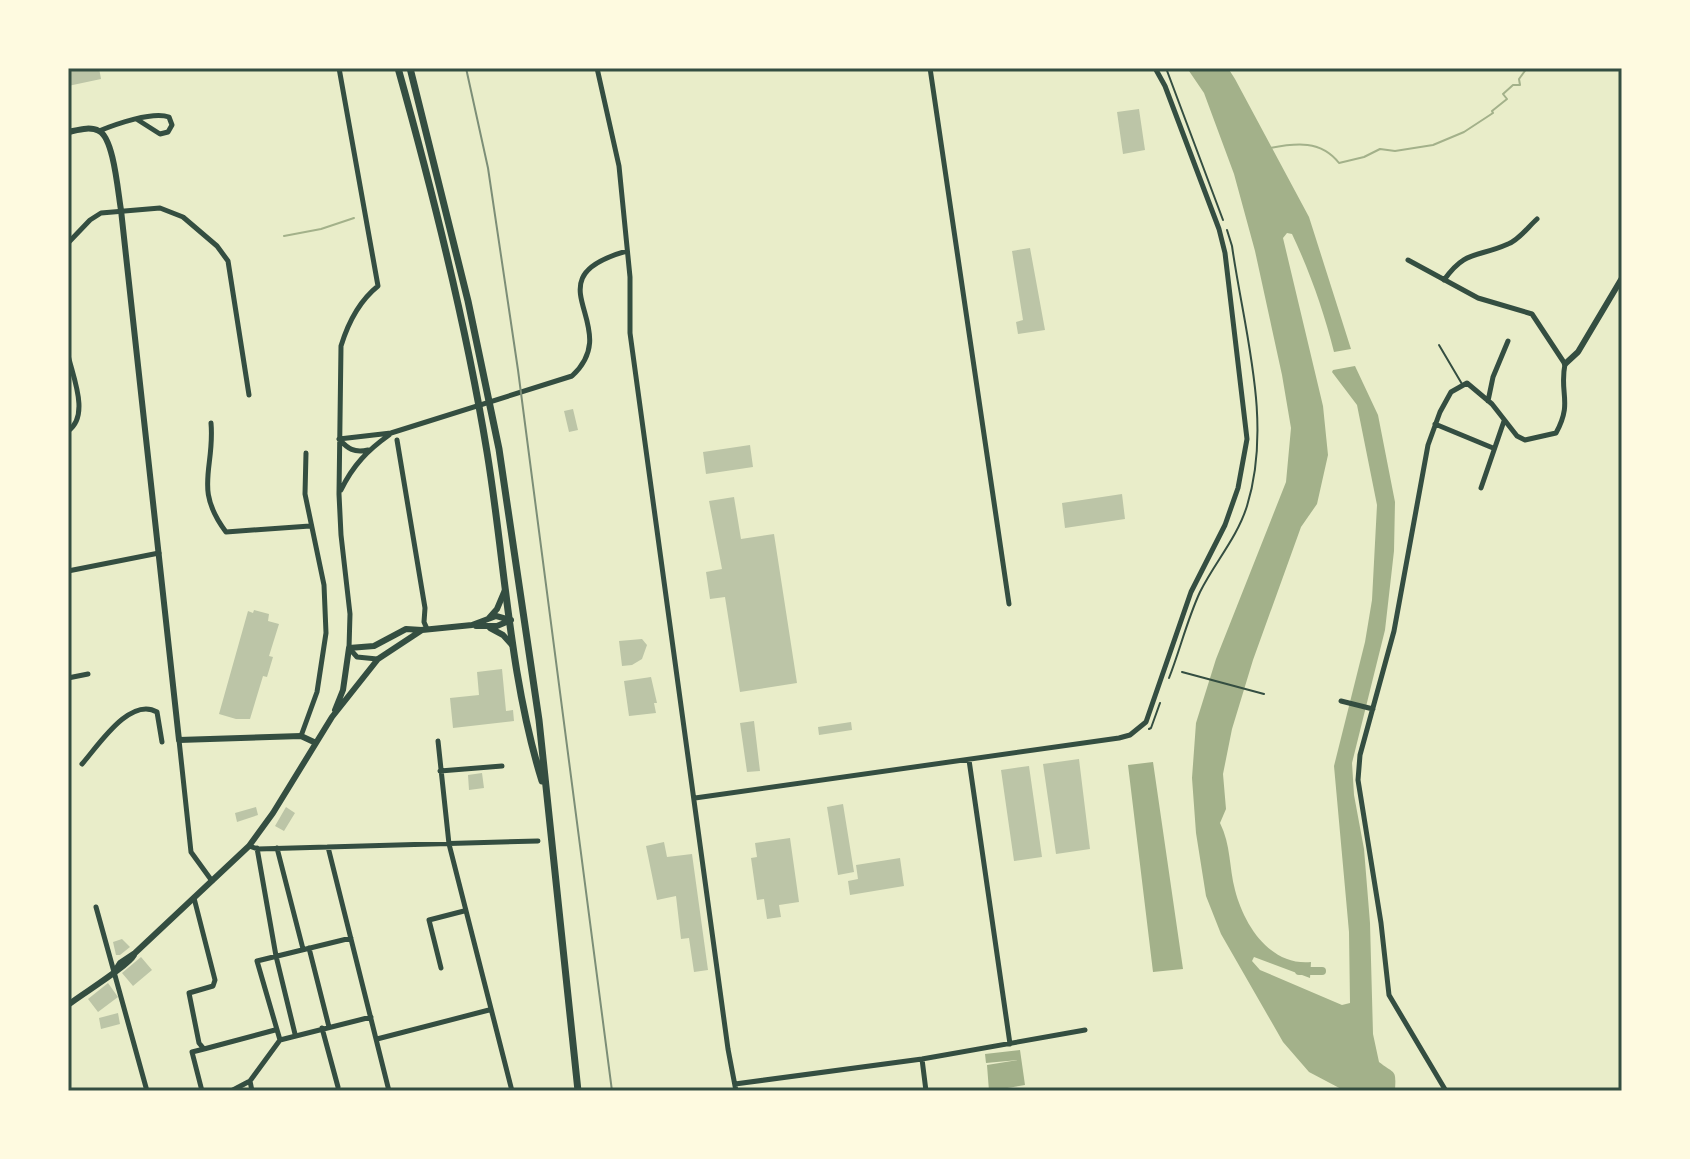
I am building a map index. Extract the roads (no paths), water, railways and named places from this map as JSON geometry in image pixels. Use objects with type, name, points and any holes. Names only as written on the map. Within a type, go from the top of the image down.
[{"type":"main road","points":[[398,68],[421,149],[481,418],[525,717],[545,790]]},
{"type":"main road","points":[[410,68],[431,146],[499,449],[539,720],[578,1091]]},
{"type":"main road","points":[[511,620],[525,618]]},
{"type":"street","points":[[332,717],[343,690],[350,614],[339,494],[341,346],[346,327],[358,307],[378,286],[339,68]]},
{"type":"street","points":[[597,68],[619,166],[630,333],[728,1049],[736,1088],[1085,1030]]},
{"type":"street","points":[[930,68],[1009,604]]},
{"type":"street","points":[[695,798],[1119,738],[1139,730],[1149,715],[1191,592],[1225,525],[1238,488],[1247,439],[1225,253],[1219,229],[1165,86],[1155,68]]},
{"type":"street","points":[[68,132],[99,131],[138,120],[167,115],[172,125],[168,132],[160,134],[138,120]]},
{"type":"street","points":[[99,131],[108,141],[121,210],[191,852],[213,882]]},
{"type":"street","points":[[68,243],[95,215],[160,208],[183,217],[223,252],[231,273],[249,395]]},
{"type":"street","points":[[1444,280],[1458,262],[1470,255],[1512,243],[1537,219]]},
{"type":"street","points":[[339,439],[391,433],[572,376],[591,348],[590,330],[581,306],[582,280],[590,267],[602,258],[627,251]]},
{"type":"street","points":[[1408,260],[1497,305],[1532,314],[1565,364]]},
{"type":"street","points":[[1446,1091],[1389,995],[1358,780],[1360,755],[1371,709],[1394,631],[1421,473],[1435,424],[1451,392],[1462,384],[1467,383],[1488,401],[1517,436],[1525,440],[1556,433],[1565,416],[1566,398],[1562,381],[1565,364],[1578,352],[1622,278]]},
{"type":"street","points":[[1488,401],[1493,377],[1508,341]]},
{"type":"street","points":[[68,355],[80,411],[75,426],[68,431]]},
{"type":"street","points":[[1481,488],[1504,421]]},
{"type":"street","points":[[211,423],[208,500],[226,532],[310,526]]},
{"type":"street","points":[[1435,424],[1493,448]]},
{"type":"street","points":[[339,494],[348,475],[369,450],[391,433]]},
{"type":"street","points":[[339,439],[351,450],[369,450]]},
{"type":"street","points":[[397,440],[425,608],[424,630]]},
{"type":"street","points":[[301,736],[317,692],[326,633],[324,585],[305,494],[306,453]]},
{"type":"street","points":[[68,571],[159,553]]},
{"type":"street","points":[[489,618],[500,603],[506,586]]},
{"type":"street","points":[[472,625],[500,616],[511,620]]},
{"type":"street","points":[[349,648],[374,646],[406,629],[486,626],[511,620]]},
{"type":"street","points":[[486,626],[503,635],[515,649]]},
{"type":"street","points":[[68,1005],[115,971],[120,963],[253,847],[332,717],[378,659],[424,630]]},
{"type":"street","points":[[349,648],[357,657],[378,659]]},
{"type":"street","points":[[68,678],[88,674]]},
{"type":"street","points":[[1344,702],[1371,709]]},
{"type":"street","points":[[82,764],[124,716],[142,709],[152,708],[157,712],[162,742]]},
{"type":"street","points":[[179,740],[301,736],[316,743]]},
{"type":"street","points":[[438,741],[449,844],[512,1091]]},
{"type":"street","points":[[969,760],[1010,1044]]},
{"type":"street","points":[[440,771],[502,766]]},
{"type":"street","points":[[253,847],[538,841]]},
{"type":"street","points":[[253,847],[295,1034]]},
{"type":"street","points":[[328,847],[389,1091]]},
{"type":"street","points":[[277,848],[326,1027],[338,1087]]},
{"type":"street","points":[[194,898],[215,980],[213,986],[189,993],[199,1043],[204,1049]]},
{"type":"street","points":[[96,907],[147,1091]]},
{"type":"street","points":[[441,968],[429,920],[464,911]]},
{"type":"street","points":[[280,1040],[257,961],[352,938]]},
{"type":"street","points":[[377,1039],[489,1010]]},
{"type":"street","points":[[231,1091],[250,1081],[280,1040],[371,1017]]},
{"type":"street","points":[[202,1091],[192,1052],[275,1030]]},
{"type":"street","points":[[922,1059],[926,1091]]},
{"type":"street","points":[[250,1081],[252,1091]]},
{"type":"lane","points":[[1439,345],[1462,384]]},
{"type":"waterway","points":[[1270,148],[1308,145],[1324,150],[1339,163],[1364,157],[1380,149],[1395,151],[1433,145],[1464,132],[1493,113],[1507,99],[1503,94],[1513,85],[1520,85],[1519,79],[1527,68]]},
{"type":"waterway","points":[[284,236],[321,229],[354,218]]},
{"type":"waterway","points":[[1299,971],[1322,971]]},
{"type":"railway","points":[[466,68],[488,168],[518,370],[612,1091]]}]
